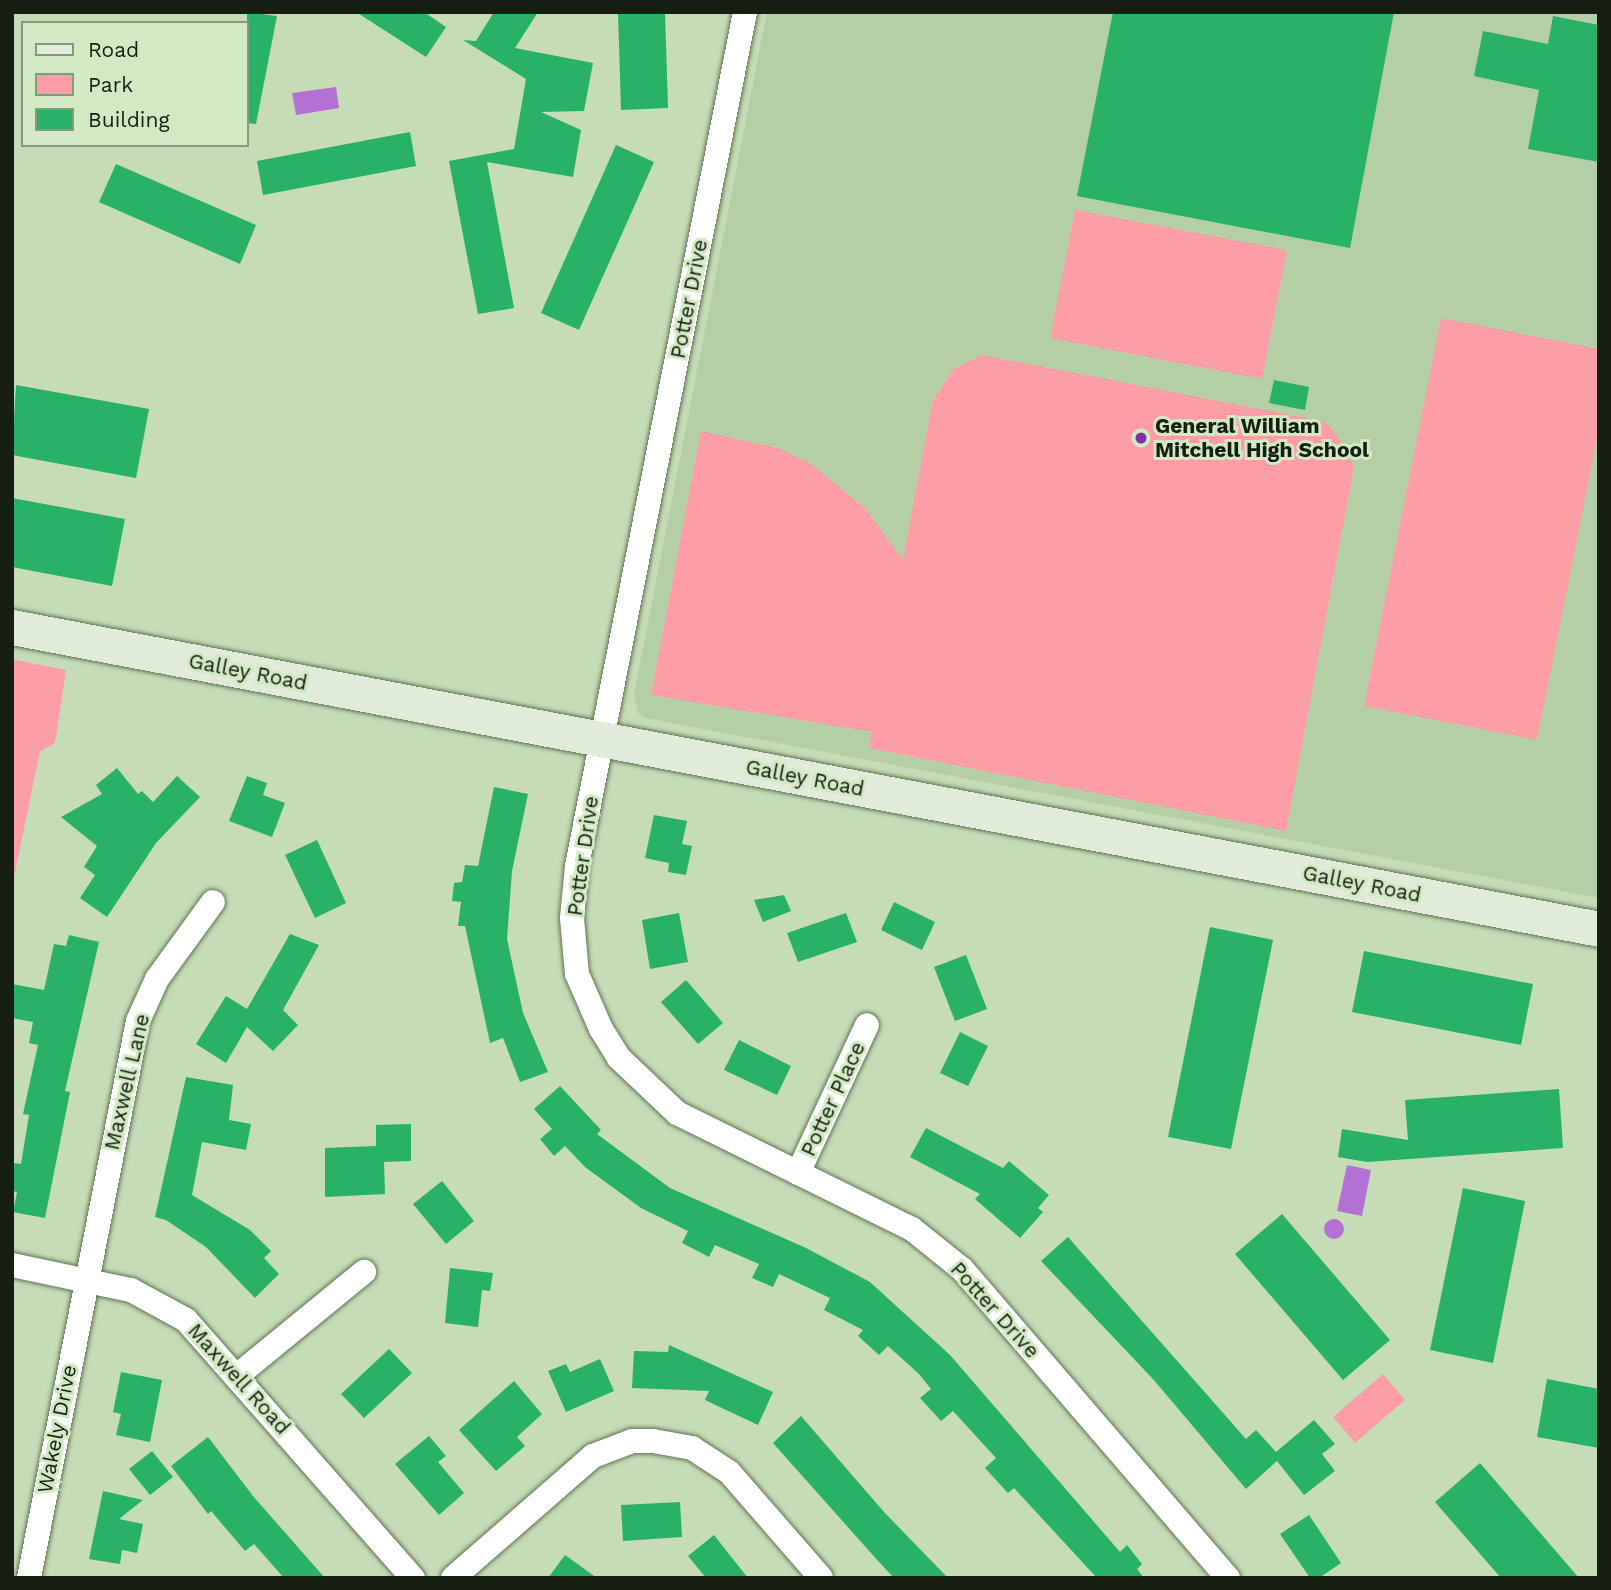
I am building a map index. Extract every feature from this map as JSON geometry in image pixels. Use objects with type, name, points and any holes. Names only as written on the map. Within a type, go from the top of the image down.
[{"type":"main road","name":"Galley Road","points":[[12,627],[1599,929]]},
{"type":"street","name":"Potter Drive","points":[[745,12],[573,893],[575,961],[586,998],[619,1058],[643,1085],[709,1132],[912,1229],[962,1269],[1228,1578]]},
{"type":"street","name":"Maxwell Lane","points":[[85,1280],[138,1021],[158,979],[213,902]]},
{"type":"street","name":"Potter Place","points":[[798,1173],[867,1025]]},
{"type":"street","name":"Maxwell Road","points":[[12,1265],[131,1290],[170,1308],[238,1375],[413,1578]]},
{"type":"street","points":[[238,1375],[363,1272]]},
{"type":"street","name":"Wakely Drive","points":[[29,1578],[85,1280]]},
{"type":"street","points":[[453,1578],[593,1457],[632,1441],[653,1441],[692,1448],[729,1472],[821,1578]]},
{"type":"shaded area","name":"General William Mitchell High School","points":[[767,12],[1599,12],[1599,898],[645,718],[638,713],[634,694]]},
{"type":"shaded area","points":[[336,87],[339,108],[296,115],[292,93]]},
{"type":"shaded area","points":[[1347,1165],[1371,1170],[1362,1216],[1337,1211]]},
{"type":"shaded area","points":[[1330,1219],[1338,1219],[1344,1229],[1338,1239],[1330,1239],[1324,1233],[1324,1225]]},
{"type":"green space","points":[[1075,210],[1287,250],[1262,379],[1050,338]]},
{"type":"green space","points":[[1441,318],[1599,349],[1599,429],[1537,740],[1364,706]]},
{"type":"green space","points":[[982,355],[1326,422],[1340,440],[1354,467],[1286,831],[869,748],[872,732],[651,695],[701,431],[778,448],[810,463],[865,508],[903,560],[933,400],[954,368]]},
{"type":"green space","points":[[12,661],[66,670],[55,743],[40,751],[12,887]]},
{"type":"green space","points":[[1383,1374],[1405,1400],[1355,1443],[1333,1417]]},
{"type":"building","points":[[247,12],[277,16],[256,124],[248,123]]},
{"type":"building","points":[[356,12],[424,12],[446,27],[426,57]]},
{"type":"building","points":[[494,12],[538,12],[515,48],[593,63],[584,111],[541,112],[581,130],[573,177],[487,162],[514,308],[478,314],[449,161],[514,149],[526,79],[463,40],[476,41]]},
{"type":"building","points":[[618,12],[665,12],[668,108],[621,110]]},
{"type":"building","points":[[1113,12],[1394,12],[1350,248],[1077,196]]},
{"type":"building","points":[[1553,16],[1599,25],[1599,162],[1528,149],[1539,90],[1474,76],[1483,31],[1548,44]]},
{"type":"building","points":[[410,132],[416,166],[263,195],[257,161]]},
{"type":"building","points":[[616,145],[654,162],[579,330],[541,313]]},
{"type":"building","points":[[116,164],[256,225],[240,264],[99,202]]},
{"type":"building","points":[[1274,380],[1309,387],[1305,410],[1269,403]]},
{"type":"building","points":[[16,385],[149,409],[136,478],[12,455]]},
{"type":"building","points":[[12,498],[125,519],[112,586],[12,567]]},
{"type":"building","points":[[117,768],[138,794],[142,791],[153,802],[177,776],[200,797],[156,843],[107,917],[80,898],[95,875],[84,867],[97,846],[61,817],[102,794],[96,785]]},
{"type":"building","points":[[247,776],[267,783],[263,795],[285,803],[272,837],[229,821]]},
{"type":"building","points":[[494,787],[528,794],[512,871],[507,939],[523,1013],[548,1072],[520,1082],[503,1038],[490,1043],[465,926],[458,926],[461,902],[452,901],[454,883],[462,882],[465,865],[478,866]]},
{"type":"building","points":[[654,815],[687,821],[682,844],[692,846],[686,875],[668,872],[669,863],[645,858]]},
{"type":"building","points":[[317,840],[346,903],[315,918],[285,855]]},
{"type":"building","points":[[784,895],[791,911],[763,922],[754,900]]},
{"type":"building","points":[[894,902],[935,922],[922,950],[881,930]]},
{"type":"building","points":[[679,913],[688,962],[650,969],[642,920]]},
{"type":"building","points":[[846,913],[857,942],[798,962],[787,933]]},
{"type":"building","points":[[1210,927],[1273,940],[1231,1149],[1168,1137]]},
{"type":"building","points":[[290,934],[319,945],[283,1010],[298,1025],[273,1051],[247,1027],[226,1063],[196,1044],[226,996],[247,1009]]},
{"type":"building","points":[[69,935],[99,942],[65,1091],[70,1092],[45,1218],[13,1212],[17,1192],[12,1191],[12,1163],[21,1164],[29,1115],[23,1114],[38,1045],[29,1043],[33,1022],[12,1018],[12,984],[44,990],[54,944],[66,946]]},
{"type":"building","points":[[1364,951],[1533,984],[1521,1045],[1352,1012]]},
{"type":"building","points":[[966,955],[987,1009],[955,1021],[934,967]]},
{"type":"building","points":[[686,980],[723,1023],[698,1044],[661,1002]]},
{"type":"building","points":[[960,1032],[988,1046],[968,1086],[940,1073]]},
{"type":"building","points":[[739,1040],[791,1066],[777,1095],[724,1070]]},
{"type":"building","points":[[186,1077],[233,1085],[229,1120],[251,1124],[246,1150],[202,1142],[192,1195],[250,1230],[271,1251],[264,1258],[279,1274],[255,1298],[206,1247],[166,1220],[155,1217]]},
{"type":"building","points":[[560,1086],[601,1130],[597,1134],[670,1188],[806,1248],[870,1282],[950,1355],[1120,1552],[1127,1545],[1142,1564],[1137,1569],[1144,1578],[1097,1578],[1014,1488],[1008,1493],[985,1468],[996,1458],[953,1411],[941,1421],[920,1398],[931,1389],[919,1374],[888,1346],[879,1355],[858,1336],[863,1330],[824,1310],[830,1298],[779,1274],[773,1287],[752,1278],[759,1264],[715,1245],[709,1257],[682,1243],[688,1231],[641,1208],[585,1167],[565,1146],[554,1156],[540,1139],[552,1129],[534,1109]]},
{"type":"building","points":[[1559,1089],[1563,1148],[1367,1162],[1338,1157],[1342,1129],[1408,1140],[1405,1100]]},
{"type":"building","points":[[411,1124],[411,1161],[384,1162],[385,1194],[325,1197],[325,1148],[376,1146],[376,1125]]},
{"type":"building","points":[[926,1128],[1003,1168],[1009,1161],[1049,1195],[1038,1208],[1043,1212],[1020,1238],[975,1199],[980,1194],[910,1157]]},
{"type":"building","points":[[442,1181],[474,1221],[446,1244],[413,1204]]},
{"type":"building","points":[[1463,1188],[1525,1201],[1493,1363],[1430,1350]]},
{"type":"building","points":[[1282,1214],[1390,1340],[1343,1380],[1235,1254]]},
{"type":"building","points":[[1068,1237],[1246,1439],[1256,1430],[1276,1452],[1314,1420],[1335,1444],[1322,1454],[1335,1471],[1304,1495],[1277,1461],[1246,1489],[1153,1379],[1041,1261]]},
{"type":"building","points":[[450,1268],[493,1273],[490,1291],[482,1290],[478,1327],[445,1323]]},
{"type":"building","points":[[669,1345],[773,1392],[758,1425],[705,1400],[709,1391],[632,1388],[634,1351],[668,1352]]},
{"type":"building","points":[[389,1349],[412,1373],[364,1418],[341,1394]]},
{"type":"building","points":[[600,1359],[614,1391],[566,1412],[548,1371],[566,1364],[570,1372]]},
{"type":"building","points":[[121,1372],[162,1380],[150,1442],[116,1435],[121,1414],[113,1412]]},
{"type":"building","points":[[1547,1379],[1599,1389],[1599,1448],[1537,1437]]},
{"type":"building","points":[[514,1381],[542,1414],[517,1437],[525,1446],[496,1471],[459,1430]]},
{"type":"building","points":[[801,1416],[884,1512],[948,1578],[894,1578],[879,1562],[773,1443]]},
{"type":"building","points":[[429,1436],[446,1456],[438,1462],[464,1493],[439,1515],[395,1464]]},
{"type":"building","points":[[208,1437],[253,1496],[325,1578],[284,1578],[254,1544],[245,1551],[211,1511],[208,1514],[171,1466]]},
{"type":"building","points":[[152,1451],[173,1477],[150,1495],[129,1469]]},
{"type":"building","points":[[1480,1463],[1579,1578],[1501,1578],[1435,1502]]},
{"type":"building","points":[[103,1491],[143,1500],[119,1519],[143,1524],[137,1553],[122,1550],[120,1564],[89,1559]]},
{"type":"building","points":[[680,1502],[682,1537],[623,1541],[621,1505]]},
{"type":"building","points":[[1309,1515],[1341,1563],[1319,1578],[1310,1578],[1280,1534]]},
{"type":"building","points":[[714,1535],[748,1578],[706,1578],[688,1556]]},
{"type":"building","points":[[565,1555],[597,1578],[548,1578]]},
{"type":"place","name":"General William Mitchell High School","points":[[1141,438]]}]
